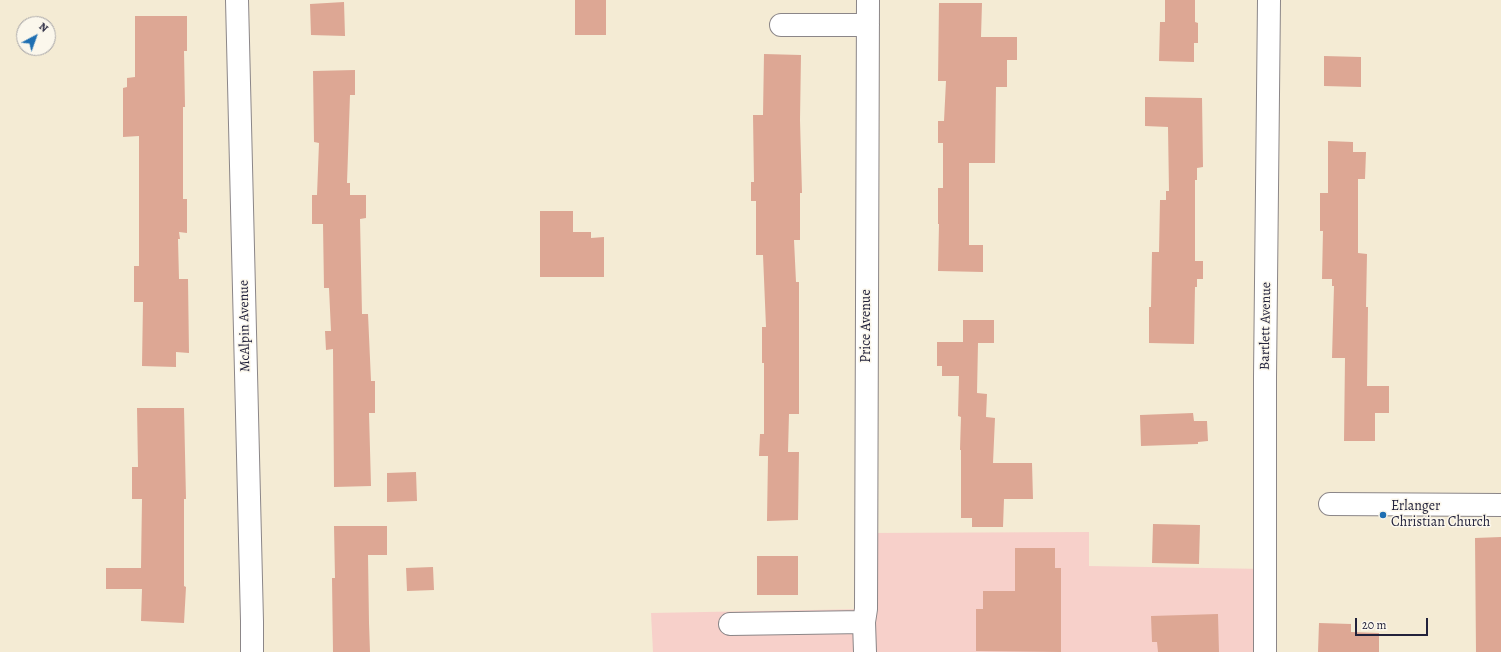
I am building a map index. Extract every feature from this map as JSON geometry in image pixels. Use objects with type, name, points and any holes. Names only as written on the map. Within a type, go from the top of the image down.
[{"type":"street","name":"McAlpin Avenue","points":[[237,0],[252,652]]},
{"type":"street","name":"Price Avenue","points":[[865,652],[868,0]]},
{"type":"street","name":"Bartlett Avenue","points":[[1265,652],[1265,377],[1269,0]]},
{"type":"street","points":[[781,25],[868,25]]},
{"type":"street","points":[[1330,504],[1501,505]]},
{"type":"street","points":[[730,624],[864,622]]},
{"type":"shaded area","points":[[1089,532],[1089,566],[1265,569],[1265,652],[653,652],[651,613],[866,609],[866,533]]},
{"type":"building","points":[[575,0],[606,0],[606,35],[575,35]]},
{"type":"building","points":[[1165,0],[1195,0],[1195,22],[1198,23],[1198,43],[1194,43],[1194,62],[1159,61],[1160,22],[1165,22]]},
{"type":"building","points":[[344,2],[345,36],[311,35],[310,4]]},
{"type":"building","points":[[939,3],[982,3],[981,37],[1017,37],[1017,60],[1007,60],[1007,87],[996,87],[995,163],[969,163],[969,245],[983,245],[983,272],[938,271],[938,188],[943,188],[943,143],[938,143],[938,121],[944,121],[946,81],[938,81]]},
{"type":"building","points":[[135,16],[187,16],[187,51],[184,51],[185,107],[183,107],[183,199],[187,199],[187,233],[179,232],[180,239],[178,239],[179,279],[188,279],[189,353],[176,352],[176,367],[142,366],[143,302],[134,302],[134,266],[139,266],[139,136],[123,137],[123,88],[127,87],[127,78],[135,77]]},
{"type":"building","points":[[764,54],[801,55],[800,120],[802,193],[800,193],[800,240],[794,240],[796,282],[799,282],[799,414],[789,414],[788,452],[799,452],[798,520],[767,521],[768,456],[759,456],[760,434],[764,434],[764,363],[762,363],[762,327],[766,327],[763,255],[756,255],[756,201],[751,201],[751,182],[754,182],[753,115],[763,115]]},
{"type":"building","points":[[1324,56],[1361,57],[1361,87],[1324,86]]},
{"type":"building","points":[[355,70],[355,95],[350,95],[347,183],[350,183],[350,195],[366,195],[366,218],[360,219],[362,314],[368,314],[371,381],[375,381],[375,413],[369,413],[371,486],[334,487],[333,349],[326,350],[325,331],[331,331],[329,288],[324,288],[323,224],[312,224],[312,195],[317,195],[319,143],[314,142],[313,71]]},
{"type":"building","points":[[1145,97],[1202,98],[1203,167],[1197,168],[1197,180],[1195,180],[1195,261],[1203,261],[1203,279],[1197,279],[1197,287],[1195,287],[1194,344],[1149,343],[1152,252],[1159,252],[1160,200],[1166,200],[1166,191],[1169,191],[1168,127],[1145,126]]},
{"type":"building","points":[[1328,141],[1353,142],[1353,152],[1366,152],[1365,179],[1358,179],[1358,253],[1367,254],[1367,386],[1389,386],[1389,413],[1375,413],[1375,441],[1344,441],[1345,358],[1332,358],[1334,286],[1332,286],[1332,279],[1322,279],[1323,231],[1320,231],[1320,193],[1328,193]]},
{"type":"building","points":[[540,211],[573,211],[573,232],[591,232],[591,238],[604,237],[604,277],[540,277]]},
{"type":"building","points":[[963,320],[994,320],[994,343],[978,343],[977,393],[987,394],[986,417],[995,418],[993,463],[1032,463],[1033,499],[1004,499],[1003,527],[972,527],[972,518],[961,518],[961,417],[958,416],[959,376],[942,376],[942,366],[937,366],[937,342],[963,342]]},
{"type":"building","points":[[137,408],[184,408],[186,499],[184,499],[184,586],[186,587],[184,623],[141,621],[142,589],[106,589],[106,568],[141,568],[142,499],[132,499],[132,467],[138,467]]},
{"type":"building","points":[[1193,413],[1194,421],[1207,421],[1208,441],[1198,442],[1198,444],[1141,446],[1140,415]]},
{"type":"building","points":[[416,472],[417,501],[387,502],[387,473]]},
{"type":"building","points":[[1153,524],[1200,525],[1199,564],[1152,563]]},
{"type":"building","points":[[334,526],[387,526],[387,555],[368,555],[370,652],[333,652],[332,578],[335,578]]},
{"type":"building","name":"Erlanger Christian Church","points":[[1501,537],[1501,652],[1476,652],[1475,538]]},
{"type":"building","points":[[1015,548],[1055,548],[1055,568],[1061,568],[1061,652],[976,651],[976,609],[983,609],[983,591],[1015,591]]},
{"type":"building","points":[[757,556],[798,556],[798,595],[757,595]]},
{"type":"building","points":[[433,567],[434,590],[407,591],[406,568]]},
{"type":"building","points":[[1218,614],[1219,652],[1158,652],[1157,642],[1152,642],[1151,616]]},
{"type":"building","points":[[1319,623],[1351,624],[1351,632],[1379,633],[1379,652],[1318,652]]},
{"type":"place","name":"Erlanger Christian Church","points":[[1383,515]]}]
